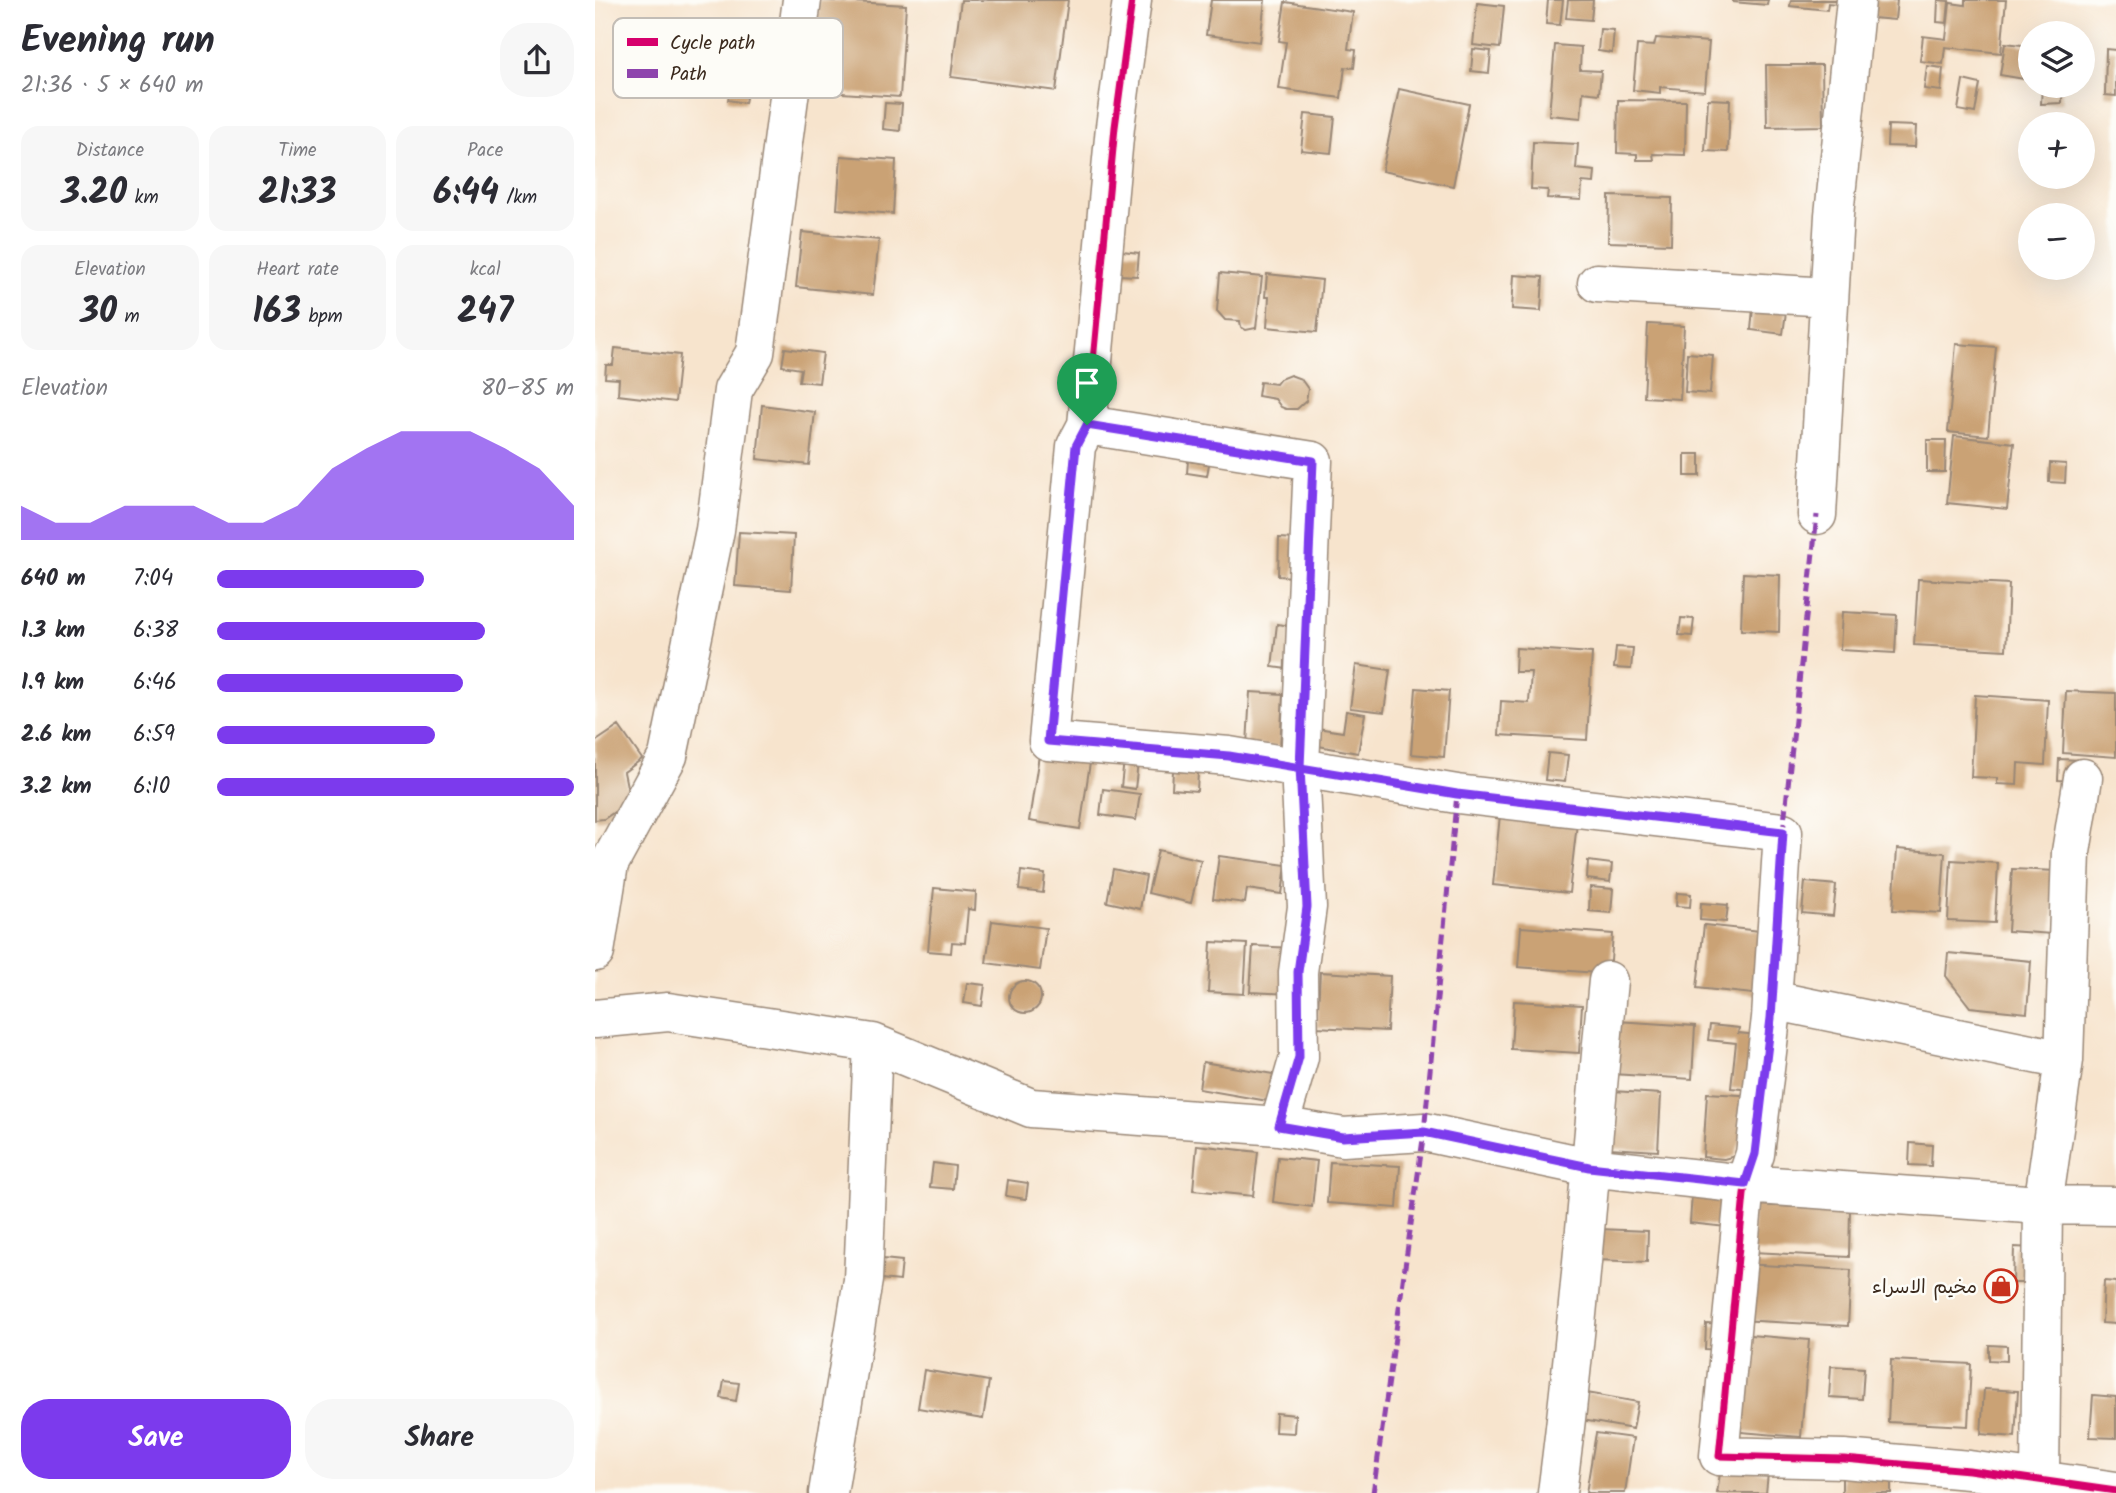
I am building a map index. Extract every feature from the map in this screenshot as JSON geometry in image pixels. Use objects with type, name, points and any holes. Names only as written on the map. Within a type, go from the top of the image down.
[{"type":"street","points":[[800,18],[802,0]]},
{"type":"street","points":[[1132,0],[1115,127],[1087,425],[1076,446],[1048,741],[1175,750],[1300,767],[1457,794],[1783,832],[1772,1000],[1755,1154],[1745,1184],[1719,1456],[1844,1459],[1969,1470],[2116,1491]]},
{"type":"street","points":[[1817,515],[1834,215],[1856,0]]},
{"type":"street","points":[[595,952],[609,864],[668,756],[715,530],[733,390],[755,353],[789,98]]},
{"type":"street","points":[[1597,283],[1829,297]]},
{"type":"street","points":[[1087,425],[1313,461],[1300,767],[1307,907],[1298,972],[1299,1057],[1279,1126]]},
{"type":"street","points":[[2040,1479],[2043,1205],[2064,1060],[2071,852],[2083,778]]},
{"type":"street","points":[[1557,1493],[1573,1368],[1589,1167],[1608,981]]},
{"type":"street","points":[[1772,1000],[2064,1060]]},
{"type":"street","points":[[595,1019],[669,1012],[873,1043],[1031,1108],[1279,1126],[1343,1137],[1424,1132],[1589,1167],[1745,1184],[2043,1205],[2116,1206]]},
{"type":"street","points":[[828,1493],[863,1280],[873,1043]]},
{"type":"building","points":[[819,0],[906,5],[900,97],[843,93],[843,18],[818,18]]},
{"type":"building","points":[[961,0],[1068,0],[1056,91],[951,77]]},
{"type":"building","points":[[1211,0],[1265,0],[1260,42],[1206,35]]},
{"type":"building","points":[[1548,0],[1563,0],[1560,25],[1546,24]]},
{"type":"building","points":[[1568,0],[1593,0],[1591,20],[1566,18]]},
{"type":"building","points":[[1733,0],[1768,0],[1767,5]]},
{"type":"building","points":[[1791,0],[1847,0],[1847,5],[1828,3],[1827,10],[1790,6]]},
{"type":"building","points":[[1875,0],[1897,0],[1895,20],[1873,18]]},
{"type":"building","points":[[1938,0],[1949,1],[1947,23],[1937,22]]},
{"type":"building","points":[[1965,0],[2006,0],[2001,53],[1945,47],[1943,64],[1920,61],[1923,36],[1946,39],[1950,3],[1965,5]]},
{"type":"building","points":[[1285,2],[1353,12],[1348,49],[1356,50],[1354,68],[1345,67],[1341,98],[1279,89],[1286,42],[1279,41]]},
{"type":"building","points":[[1477,3],[1504,6],[1500,48],[1473,45]]},
{"type":"building","points":[[1600,29],[1614,30],[1612,53],[1598,51]]},
{"type":"building","points":[[1656,38],[1709,42],[1705,91],[1660,87],[1660,93],[1633,90],[1637,45],[1654,46]]},
{"type":"building","points":[[2005,43],[2018,45],[2018,78],[2000,75]]},
{"type":"building","points":[[1555,45],[1581,47],[1580,70],[1601,71],[1599,94],[1583,92],[1581,118],[1549,115]]},
{"type":"building","points":[[1473,49],[1491,51],[1489,73],[1471,71]]},
{"type":"building","points":[[2106,49],[2116,50],[2116,96],[2105,95]]},
{"type":"building","points":[[1766,65],[1822,65],[1823,126],[1767,127]]},
{"type":"building","points":[[1927,66],[1943,68],[1941,91],[1924,89]]},
{"type":"building","points":[[1963,80],[1980,84],[1975,113],[1958,110]]},
{"type":"building","points":[[1399,89],[1469,104],[1453,186],[1382,171]]},
{"type":"building","points":[[728,98],[746,98],[745,103]]},
{"type":"building","points":[[2041,98],[2062,98],[2062,103],[2041,104]]},
{"type":"building","points":[[1708,99],[1730,100],[1728,152],[1705,151]]},
{"type":"building","points":[[1618,100],[1686,101],[1685,155],[1653,154],[1654,160],[1637,160],[1637,154],[1617,153]]},
{"type":"building","points":[[885,103],[902,104],[900,131],[883,129]]},
{"type":"building","points":[[1305,114],[1335,117],[1331,153],[1301,150]]},
{"type":"building","points":[[1888,125],[1916,126],[1915,147],[1887,146]]},
{"type":"building","points":[[1533,142],[1578,144],[1576,169],[1595,171],[1594,183],[1582,182],[1581,200],[1547,198],[1548,190],[1531,189]]},
{"type":"building","points":[[841,156],[896,160],[893,214],[837,209]]},
{"type":"building","points":[[1609,196],[1672,198],[1671,244],[1608,242]]},
{"type":"building","points":[[802,232],[879,240],[873,295],[796,287]]},
{"type":"building","points":[[1122,251],[1139,253],[1137,276],[1120,275]]},
{"type":"building","points":[[1220,273],[1262,277],[1256,328],[1246,330],[1241,327],[1240,321],[1225,320],[1217,311]]},
{"type":"building","points":[[1267,274],[1322,280],[1317,332],[1267,327]]},
{"type":"building","points":[[1514,275],[1543,277],[1541,311],[1512,309]]},
{"type":"building","points":[[1753,308],[1786,312],[1783,334],[1751,330]]},
{"type":"building","points":[[1648,324],[1684,326],[1680,399],[1644,397]]},
{"type":"building","points":[[1956,344],[1996,347],[1988,436],[1948,432]]},
{"type":"building","points":[[615,348],[680,355],[675,402],[618,395],[619,379],[605,378],[606,365],[613,365]]},
{"type":"building","points":[[785,348],[823,353],[819,383],[799,381],[801,369],[782,366]]},
{"type":"building","points":[[1687,353],[1713,355],[1710,394],[1685,392]]},
{"type":"building","points":[[1290,375],[1301,379],[1308,389],[1306,401],[1297,409],[1286,409],[1275,399],[1258,396],[1260,382],[1276,384]]},
{"type":"building","points":[[762,405],[815,412],[809,465],[757,459]]},
{"type":"building","points":[[1954,436],[2014,443],[2007,509],[1947,503]]},
{"type":"building","points":[[1927,440],[1946,440],[1945,472],[1927,472]]},
{"type":"building","points":[[1685,454],[1700,454],[1700,476],[1685,476]]},
{"type":"building","points":[[1188,461],[1209,464],[1207,476],[1187,473]]},
{"type":"building","points":[[2050,463],[2066,464],[2065,483],[2049,482]]},
{"type":"building","points":[[739,532],[794,535],[791,590],[735,586]]},
{"type":"building","points":[[1279,538],[1296,539],[1294,577],[1278,576]]},
{"type":"building","points":[[1743,573],[1780,575],[1779,632],[1741,630]]},
{"type":"building","points":[[1918,579],[2009,584],[2006,650],[1914,645]]},
{"type":"building","points":[[1842,612],[1897,615],[1895,653],[1840,650]]},
{"type":"building","points":[[1681,618],[1694,619],[1692,636],[1679,635]]},
{"type":"building","points":[[1277,624],[1292,626],[1287,669],[1272,667]]},
{"type":"building","points":[[1616,647],[1633,648],[1631,669],[1614,668]]},
{"type":"building","points":[[1516,648],[1592,653],[1587,740],[1499,735],[1501,701],[1529,703],[1531,672],[1515,672]]},
{"type":"building","points":[[1356,665],[1390,670],[1384,712],[1350,708]]},
{"type":"building","points":[[1416,688],[1449,691],[1444,757],[1411,754]]},
{"type":"building","points":[[2066,691],[2116,693],[2116,757],[2063,753]]},
{"type":"building","points":[[1250,692],[1283,694],[1280,747],[1247,745]]},
{"type":"building","points":[[1975,695],[2048,700],[2045,765],[2018,763],[2017,785],[1997,784],[1997,778],[1971,777]]},
{"type":"building","points":[[1346,711],[1365,714],[1358,753],[1307,744],[1310,727],[1343,732]]},
{"type":"building","points":[[619,726],[642,759],[624,772],[630,801],[604,819],[595,820],[595,742]]},
{"type":"building","points":[[1548,753],[1568,755],[1565,782],[1545,780]]},
{"type":"building","points":[[1039,755],[1090,763],[1080,829],[1029,821]]},
{"type":"building","points":[[2059,759],[2080,760],[2079,781],[2058,780]]},
{"type":"building","points":[[1124,760],[1138,762],[1135,789],[1121,787]]},
{"type":"building","points":[[1173,771],[1198,772],[1197,791],[1172,789]]},
{"type":"building","points":[[1103,789],[1140,794],[1136,820],[1100,815]]},
{"type":"building","points":[[1500,815],[1577,823],[1569,893],[1493,885]]},
{"type":"building","points":[[1897,849],[1945,853],[1941,913],[1893,910]]},
{"type":"building","points":[[1158,850],[1201,860],[1191,903],[1148,893]]},
{"type":"building","points":[[1219,856],[1286,865],[1282,894],[1247,889],[1245,903],[1213,899]]},
{"type":"building","points":[[1951,860],[1998,863],[1995,923],[1948,921]]},
{"type":"building","points":[[1588,861],[1612,864],[1610,882],[1587,879]]},
{"type":"building","points":[[1113,869],[1146,876],[1140,909],[1107,902]]},
{"type":"building","points":[[2012,869],[2056,871],[2052,934],[2008,931]]},
{"type":"building","points":[[1021,871],[1045,874],[1043,893],[1019,890]]},
{"type":"building","points":[[1805,882],[1836,885],[1833,916],[1802,913]]},
{"type":"building","points":[[1590,887],[1613,889],[1611,913],[1589,911]]},
{"type":"building","points":[[934,888],[976,892],[975,910],[968,909],[965,943],[952,942],[951,953],[928,951]]},
{"type":"building","points":[[1677,893],[1691,894],[1690,907],[1676,906]]},
{"type":"building","points":[[1701,903],[1728,905],[1726,922],[1700,920]]},
{"type":"building","points":[[992,921],[1046,928],[1040,970],[986,963]]},
{"type":"building","points":[[1704,925],[1769,932],[1762,995],[1697,988]]},
{"type":"building","points":[[1521,927],[1613,934],[1610,974],[1518,967]]},
{"type":"building","points":[[1211,942],[1247,944],[1244,994],[1208,992]]},
{"type":"building","points":[[1253,946],[1293,948],[1290,994],[1250,992]]},
{"type":"building","points":[[1948,953],[2031,961],[2027,1013],[1970,1007],[1946,976]]},
{"type":"building","points":[[1320,972],[1390,976],[1387,1031],[1317,1027]]},
{"type":"building","points":[[1025,981],[1036,986],[1041,997],[1036,1008],[1025,1013],[1014,1008],[1009,997],[1014,986]]},
{"type":"building","points":[[967,983],[985,985],[982,1006],[964,1003]]},
{"type":"building","points":[[1514,1001],[1582,1005],[1579,1053],[1511,1049]]},
{"type":"building","points":[[1616,1021],[1695,1026],[1692,1079],[1613,1074]]},
{"type":"building","points":[[1710,1025],[1739,1028],[1738,1033],[1758,1035],[1753,1090],[1731,1088],[1736,1043],[1708,1040]]},
{"type":"building","points":[[1203,1062],[1273,1074],[1268,1101],[1199,1089]]},
{"type":"building","points":[[1612,1091],[1661,1094],[1658,1151],[1609,1148]]},
{"type":"building","points":[[1707,1093],[1756,1096],[1735,1156],[1724,1159],[1703,1157]]},
{"type":"building","points":[[1910,1143],[1932,1145],[1931,1166],[1909,1165]]},
{"type":"building","points":[[1197,1145],[1258,1152],[1253,1196],[1193,1190]]},
{"type":"building","points":[[1278,1157],[1317,1161],[1312,1207],[1273,1202]]},
{"type":"building","points":[[1330,1162],[1400,1166],[1397,1208],[1327,1203]]},
{"type":"building","points":[[933,1163],[955,1166],[953,1189],[930,1187]]},
{"type":"building","points":[[1008,1180],[1028,1183],[1026,1199],[1006,1196]]},
{"type":"building","points":[[1692,1194],[1728,1198],[1726,1227],[1690,1223]]},
{"type":"building","points":[[1754,1205],[1850,1209],[1849,1257],[1752,1252]]},
{"type":"building","points":[[1598,1229],[1648,1231],[1647,1262],[1597,1260]]},
{"type":"building","points":[[2014,1247],[2033,1248],[2032,1283],[2013,1283]]},
{"type":"building","points":[[883,1259],[902,1261],[900,1281],[881,1279]]},
{"type":"building","points":[[1743,1264],[1851,1270],[1848,1326],[1740,1320]]},
{"type":"building","points":[[2104,1281],[2116,1282],[2116,1324],[2102,1323]]},
{"type":"building","points":[[1706,1324],[1725,1325],[1724,1350],[1705,1349]]},
{"type":"building","points":[[1738,1334],[1809,1340],[1801,1437],[1730,1431]]},
{"type":"building","points":[[1989,1345],[2007,1346],[2007,1361],[1989,1360]]},
{"type":"building","points":[[1891,1360],[1971,1364],[1968,1426],[1888,1422]]},
{"type":"building","points":[[1831,1366],[1864,1368],[1862,1399],[1829,1397]]},
{"type":"building","points":[[924,1370],[989,1381],[983,1419],[918,1408]]},
{"type":"building","points":[[724,1381],[739,1383],[736,1401],[721,1398]]},
{"type":"building","points":[[1984,1389],[2018,1391],[2015,1437],[1981,1434]]},
{"type":"building","points":[[1587,1393],[1638,1402],[1633,1429],[1582,1420]]},
{"type":"building","points":[[2093,1395],[2116,1397],[2116,1438],[2090,1437]]},
{"type":"building","points":[[1276,1413],[1295,1415],[1294,1433],[1275,1432]]},
{"type":"building","points":[[1596,1433],[1633,1438],[1625,1493],[1586,1493]]},
{"type":"building","points":[[1721,1467],[1768,1473],[1766,1493],[1717,1493]]},
{"type":"building","points":[[1842,1475],[1891,1477],[1891,1493],[1842,1493]]},
{"type":"marked path","points":[[1783,832],[1817,515]]},
{"type":"marked path","points":[[1373,1493],[1424,1132],[1457,794]]},
{"type":"cycle path","points":[[1132,0],[1115,127],[1087,425],[1076,446],[1048,741],[1229,756],[1457,794],[1783,832],[1771,1018],[1755,1154],[1745,1184],[1719,1456],[1844,1459],[1969,1470],[2116,1491]]},
{"type":"place","name":"مخيم الاسراء","points":[[2001,1286]]},
{"type":"route","points":[[1087,425],[1076,446],[1048,741],[1229,756],[1300,767],[1398,783],[1457,794],[1783,832],[1771,1018],[1755,1154],[1745,1184],[1589,1167],[1424,1132],[1343,1137],[1279,1126],[1299,1057],[1298,972],[1307,907],[1300,767],[1313,461],[1087,425]]}]
